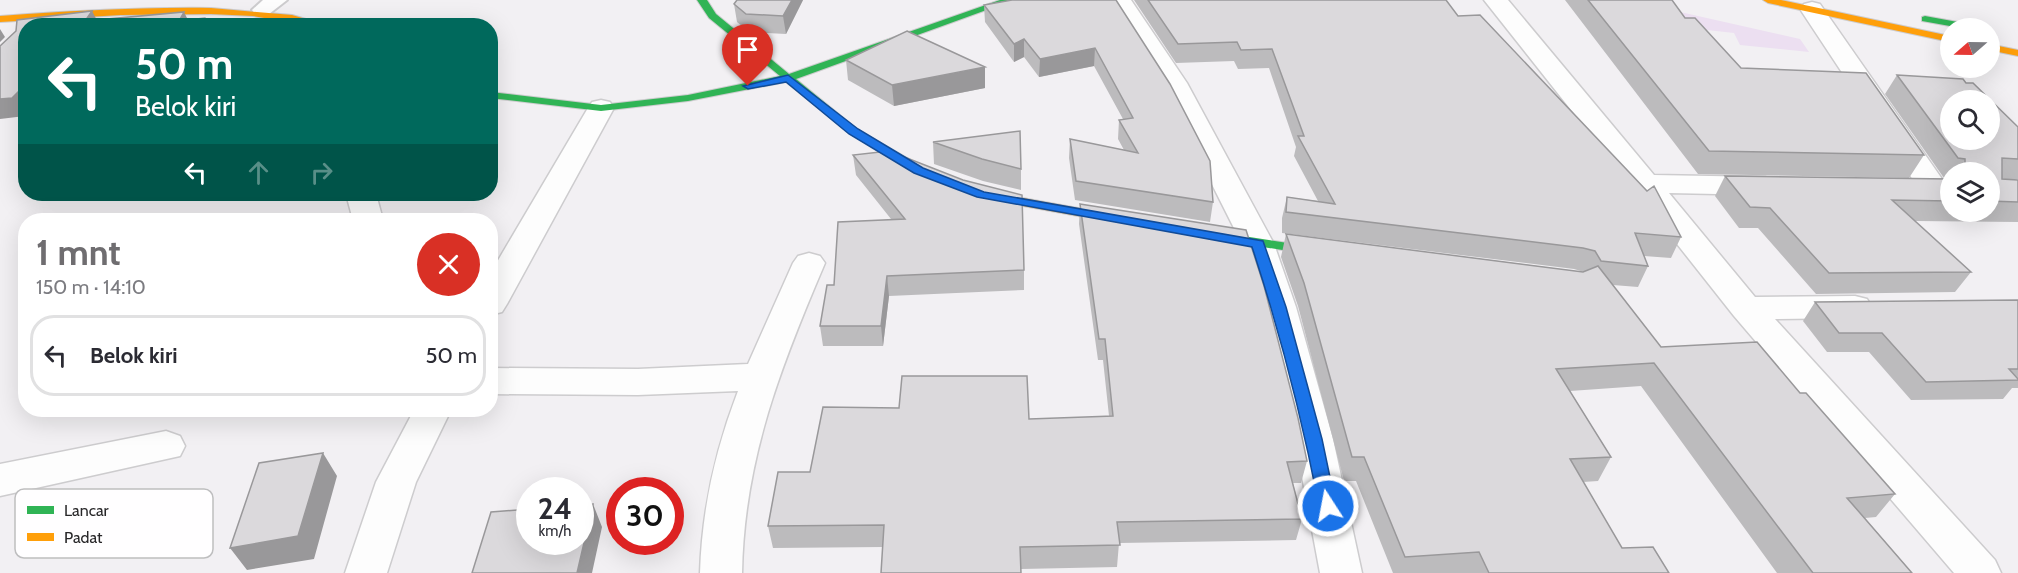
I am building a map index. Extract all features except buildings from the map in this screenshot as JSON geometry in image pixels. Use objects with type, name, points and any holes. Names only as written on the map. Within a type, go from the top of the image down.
[{"type":"main road","points":[[702,0],[712,16],[854,131],[919,170],[939,178]]},
{"type":"main road","points":[[498,96],[601,108],[688,98],[788,78],[1009,0]]},
{"type":"main road","points":[[1768,0],[1870,7]]},
{"type":"main road","points":[[95,18],[167,7],[269,5],[310,18]]},
{"type":"main road","points":[[1824,5],[1940,36]]},
{"type":"main road","points":[[1916,17],[1940,22]]},
{"type":"main road","points":[[0,19],[18,24]]},
{"type":"main road","points":[[2000,49],[2018,53]]},
{"type":"main road","points":[[960,187],[981,195],[1131,221]]},
{"type":"main road","points":[[1189,231],[1336,255]]},
{"type":"street","points":[[1119,0],[1174,83],[1258,244],[1279,307],[1314,439],[1341,573]]},
{"type":"street","points":[[1497,1],[1746,308],[1980,573]]},
{"type":"street","points":[[1824,5],[1940,186]]},
{"type":"street","points":[[498,290],[601,108]]},
{"type":"street","points":[[1644,184],[1794,186]]},
{"type":"street","points":[[1899,188],[1940,189]]},
{"type":"street","points":[[721,573],[720,540],[733,474],[759,377],[809,263]]},
{"type":"street","points":[[1746,308],[1888,306]]},
{"type":"street","points":[[498,381],[638,382],[759,377]]},
{"type":"street","points":[[366,573],[396,482],[428,417]]},
{"type":"street","points":[[0,480],[166,446]]},
{"type":"shaded area","points":[[1658,7],[1800,39],[1809,52],[1740,45],[1734,33],[1671,26]]},
{"type":"traffic: fast","points":[[702,0],[712,16],[853,131],[924,173]]},
{"type":"traffic: fast","points":[[498,96],[601,108],[688,98],[788,78],[1009,0]]},
{"type":"traffic: fast","points":[[1925,19],[1940,22]]},
{"type":"traffic: fast","points":[[1205,234],[1326,253]]},
{"type":"traffic: slow","points":[[1768,0],[1940,37]]},
{"type":"traffic: slow","points":[[0,19],[166,10],[253,13],[292,18]]},
{"type":"traffic: slow","points":[[2000,49],[2018,53]]},
{"type":"traffic: slow","points":[[978,194],[1122,220]]},
{"type":"route","points":[[748,86],[788,78],[854,131],[919,170],[981,195],[1258,244],[1279,307],[1314,439],[1328,506]]}]
